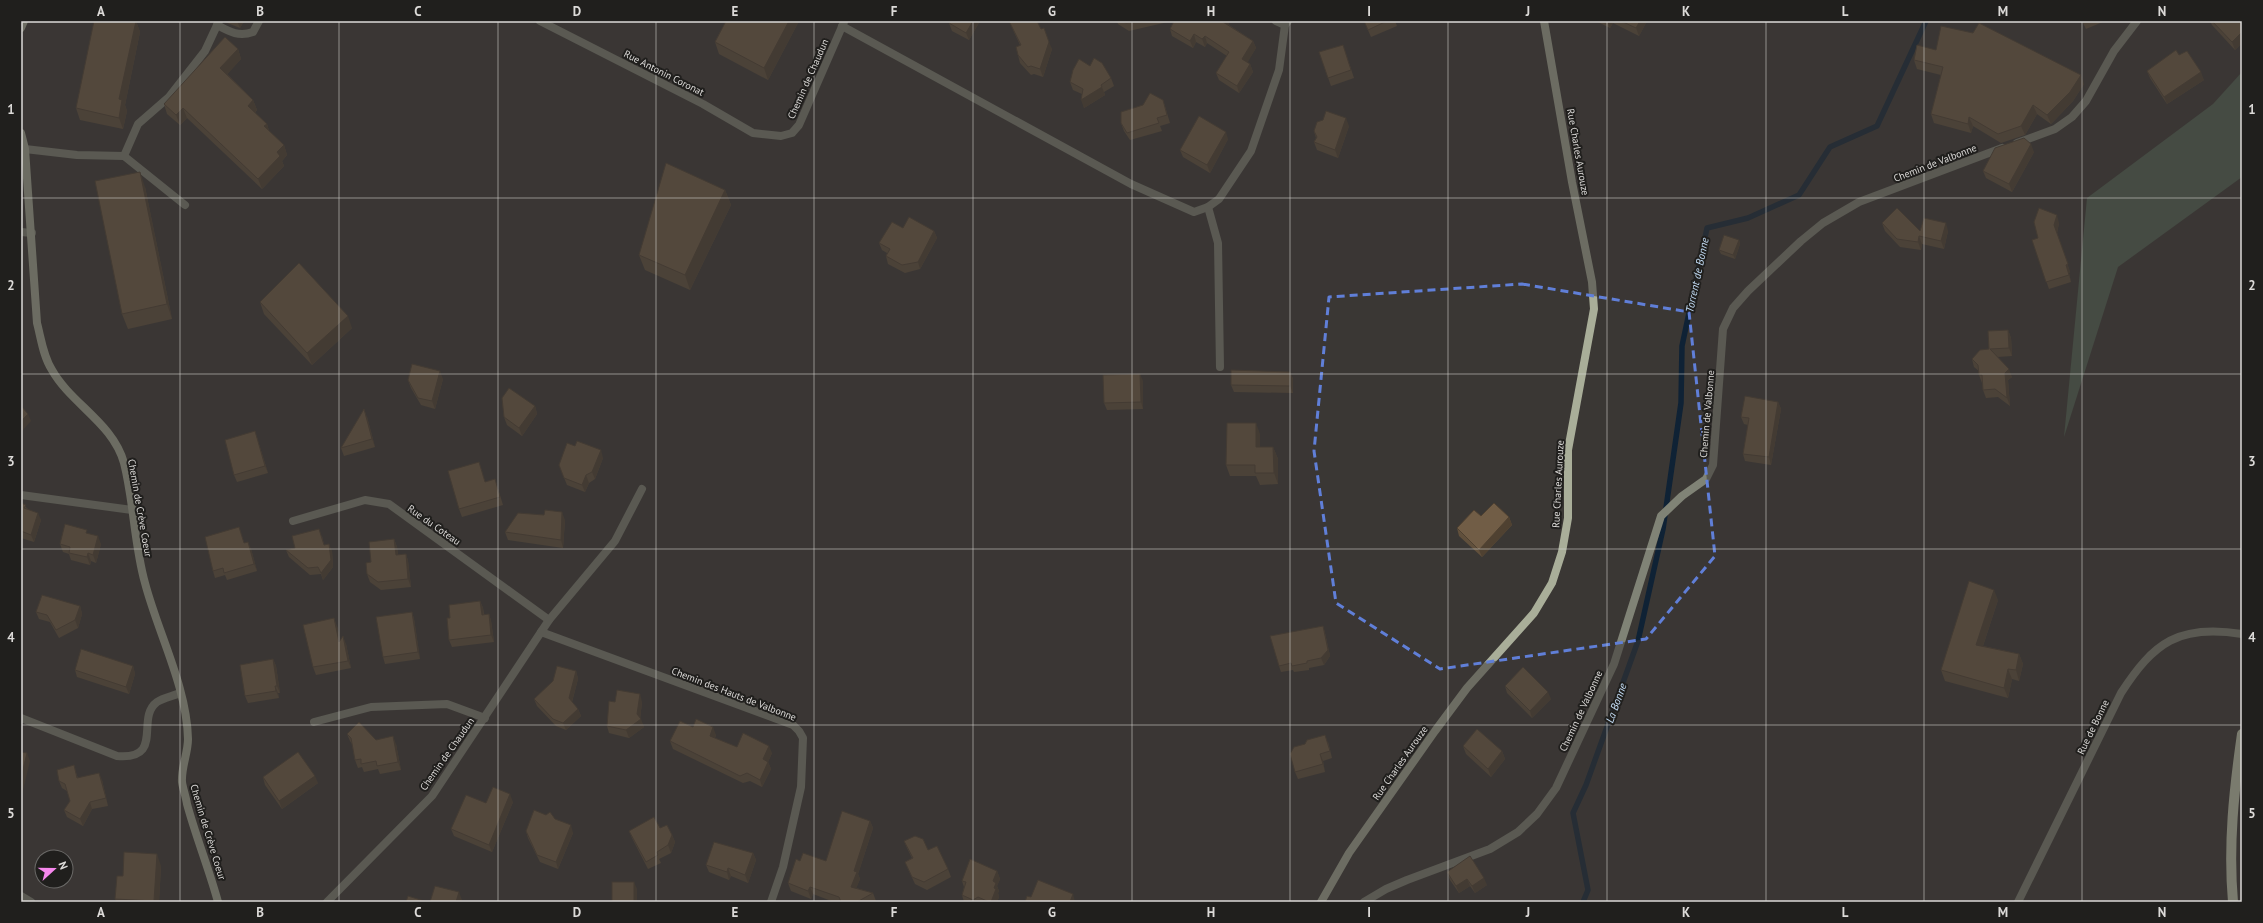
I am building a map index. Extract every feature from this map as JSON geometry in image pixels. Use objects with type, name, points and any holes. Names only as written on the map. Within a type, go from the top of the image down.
[{"type":"main road","points":[[2234,902],[2231,831],[2235,783],[2242,734]]},
{"type":"street","points":[[21,28],[24,21]]},
{"type":"street","points":[[124,156],[138,124],[169,97],[205,51],[218,23],[235,34],[245,35],[253,32],[258,21]]},
{"type":"street","name":"Rue Antonin Coronat","points":[[540,21],[703,104],[753,133],[781,136]]},
{"type":"street","points":[[843,23],[1131,184],[1194,212],[1208,207],[1219,199],[1251,151],[1279,70],[1287,23],[1276,21]]},
{"type":"street","name":"Rue Charles Aurouze","points":[[1321,902],[1349,853],[1435,731],[1467,688],[1534,613],[1552,583],[1562,552],[1568,518],[1568,450],[1594,309],[1592,282],[1572,182],[1544,21]]},
{"type":"street","name":"Chemin de Valbonne","points":[[1364,902],[1386,889],[1407,880],[1490,849],[1518,832],[1537,814],[1556,788],[1614,664],[1661,516],[1682,496],[1706,480],[1713,465],[1723,329],[1733,308],[1748,291],[1800,241],[1823,223],[1859,202],[1970,159],[2055,129],[2072,117],[2086,101],[2114,51],[2137,21]]},
{"type":"street","name":"Chemin de Chaudun","points":[[781,136],[792,132],[799,125],[843,23]]},
{"type":"street","name":"Chemin de Crève Coeur","points":[[21,133],[25,149],[32,233],[33,281],[37,323],[43,347],[51,370],[66,389],[114,440],[124,462],[137,552],[145,585],[180,693],[188,740],[182,782],[191,819],[218,902]]},
{"type":"street","points":[[25,149],[77,155],[124,156],[185,205]]},
{"type":"street","points":[[1208,207],[1218,243],[1220,366]]},
{"type":"street","points":[[21,232],[32,233]]},
{"type":"street","name":"Chemin de Chaudun","points":[[327,902],[432,796],[549,620],[615,541],[642,489]]},
{"type":"street","points":[[21,495],[132,510]]},
{"type":"street","name":"Rue du Coteau","points":[[293,521],[365,500],[389,504],[549,620]]},
{"type":"street","name":"Rue de Bonne","points":[[2018,902],[2120,694],[2149,655],[2164,644],[2181,636],[2214,630],[2242,634]]},
{"type":"street","name":"Chemin des Hauts de Valbonne","points":[[541,632],[793,725],[799,731],[803,738],[801,787],[783,867],[771,902]]},
{"type":"street","points":[[21,718],[117,756],[129,757],[138,752],[145,745],[150,712],[156,702],[180,693]]},
{"type":"street","points":[[314,722],[371,707],[447,704],[485,718]]},
{"type":"street","points":[[21,896],[31,902]]},
{"type":"highlighted area","points":[[1522,284],[1689,312],[1715,556],[1646,639],[1440,669],[1336,603],[1314,451],[1329,297]]},
{"type":"green space","points":[[2242,72],[2242,177],[2118,267],[2064,437],[2087,198],[2213,104]]},
{"type":"building","points":[[94,21],[136,21],[119,99],[122,100],[119,118],[76,108]]},
{"type":"building","points":[[726,21],[789,21],[764,68],[715,42]]},
{"type":"building","points":[[951,21],[973,21],[966,33],[949,23]]},
{"type":"building","points":[[1009,21],[1037,21],[1041,29],[1044,28],[1049,42],[1040,69],[1031,66],[1028,67],[1018,55],[1016,47],[1021,45]]},
{"type":"building","points":[[1123,21],[1137,21],[1126,23]]},
{"type":"building","points":[[1174,21],[1224,21],[1223,22],[1253,41],[1242,59],[1250,64],[1237,86],[1216,73],[1229,52],[1205,36],[1202,39],[1194,34],[1190,41],[1170,29]]},
{"type":"building","points":[[1364,21],[1387,21],[1368,30]]},
{"type":"building","points":[[1621,21],[1640,21],[1636,28]]},
{"type":"building","points":[[2212,21],[2242,21],[2242,32],[2232,42]]},
{"type":"building","points":[[1979,23],[2081,75],[2070,92],[2047,115],[2033,105],[2021,126],[1998,134],[1969,117],[1968,124],[1931,114],[1943,67],[1914,60],[1917,45],[1936,50],[1941,26],[1973,33]]},
{"type":"building","points":[[225,37],[238,49],[220,68],[253,100],[248,106],[267,124],[264,126],[284,145],[277,152],[280,156],[258,179],[183,108],[176,115],[164,104]]},
{"type":"building","points":[[1343,45],[1351,70],[1328,78],[1319,52]]},
{"type":"building","points":[[2176,50],[2179,55],[2187,51],[2201,72],[2164,97],[2147,71]]},
{"type":"building","points":[[1094,58],[1102,63],[1111,78],[1101,85],[1102,87],[1081,100],[1083,89],[1070,82],[1073,70],[1079,59],[1090,66]]},
{"type":"building","points":[[1150,93],[1163,100],[1167,115],[1157,118],[1159,123],[1127,133],[1121,123],[1121,112],[1143,105]]},
{"type":"building","points":[[1326,111],[1346,118],[1335,150],[1314,142],[1317,137],[1314,131],[1317,122],[1323,120]]},
{"type":"building","points":[[1199,116],[1226,132],[1207,165],[1180,150]]},
{"type":"building","points":[[2024,138],[2031,144],[2009,184],[1983,171],[1995,148]]},
{"type":"building","points":[[666,163],[725,190],[685,275],[639,255]]},
{"type":"building","points":[[140,172],[167,304],[122,314],[95,181]]},
{"type":"building","points":[[1897,208],[1920,231],[1924,218],[1946,223],[1941,241],[1919,236],[1918,242],[1897,239],[1882,223]]},
{"type":"building","points":[[2039,208],[2057,215],[2054,225],[2068,264],[2066,265],[2069,275],[2046,282],[2032,240],[2038,238],[2034,222]]},
{"type":"building","points":[[909,217],[934,231],[918,262],[902,265],[886,256],[890,249],[879,243],[892,222],[903,228]]},
{"type":"building","points":[[1724,235],[1739,240],[1733,255],[1719,250]]},
{"type":"building","points":[[299,263],[348,316],[307,353],[260,302]]},
{"type":"building","points":[[2008,330],[2009,348],[1990,349],[2009,369],[2005,373],[2007,398],[1995,389],[1983,390],[1982,375],[1979,375],[1978,365],[1972,359],[1980,350],[1989,349],[1988,331]]},
{"type":"building","points":[[412,364],[440,371],[432,401],[418,398],[408,380]]},
{"type":"building","points":[[1231,370],[1290,372],[1290,386],[1231,385]]},
{"type":"building","points":[[1140,374],[1141,402],[1104,403],[1103,375]]},
{"type":"building","points":[[509,388],[535,406],[519,428],[504,417],[502,398]]},
{"type":"building","points":[[1745,396],[1778,402],[1769,457],[1743,454],[1749,418],[1741,417]]},
{"type":"building","points":[[21,406],[28,414],[21,421]]},
{"type":"building","points":[[364,409],[372,439],[341,448]]},
{"type":"building","points":[[1227,423],[1256,423],[1256,447],[1273,447],[1274,473],[1255,473],[1255,465],[1226,465]]},
{"type":"building","points":[[255,431],[265,466],[234,475],[225,440]]},
{"type":"building","points":[[577,441],[601,450],[592,472],[586,475],[582,485],[564,478],[559,465],[567,443],[575,446]]},
{"type":"building","points":[[479,462],[485,482],[495,479],[500,497],[459,509],[448,471]]},
{"type":"building","points":[[21,503],[26,505],[24,508],[38,513],[31,535],[21,531]]},
{"type":"building","points":[[1494,503],[1509,517],[1479,550],[1457,528],[1474,510],[1481,516]]},
{"type":"building","points":[[545,510],[562,512],[561,540],[505,532],[518,513],[544,515]]},
{"type":"building","points":[[65,524],[87,530],[86,533],[98,536],[93,555],[88,553],[87,557],[69,553],[70,547],[60,544]]},
{"type":"building","points":[[239,527],[244,543],[248,542],[254,564],[224,573],[223,568],[213,571],[205,537]]},
{"type":"building","points":[[319,529],[324,545],[329,544],[331,560],[321,573],[318,567],[308,568],[286,550],[295,548],[292,536]]},
{"type":"building","points":[[394,539],[396,555],[406,554],[408,579],[378,582],[367,574],[366,563],[371,562],[369,542]]},
{"type":"building","points":[[1969,581],[1994,590],[1976,645],[2019,654],[2016,670],[2008,669],[2004,688],[1941,670]]},
{"type":"building","points":[[42,595],[80,606],[75,620],[56,630],[47,615],[36,612]]},
{"type":"building","points":[[480,601],[482,615],[489,614],[491,635],[449,640],[447,618],[450,618],[449,605]]},
{"type":"building","points":[[412,612],[418,652],[383,657],[376,617]]},
{"type":"building","points":[[334,618],[339,642],[343,636],[348,661],[313,667],[303,625]]},
{"type":"building","points":[[1323,626],[1328,650],[1321,658],[1292,666],[1291,663],[1279,666],[1270,636]]},
{"type":"building","points":[[81,649],[133,666],[126,687],[75,670]]},
{"type":"building","points":[[273,659],[277,686],[275,686],[276,691],[245,696],[240,665]]},
{"type":"building","points":[[557,666],[576,671],[569,698],[578,709],[563,723],[553,719],[534,699],[553,681]]},
{"type":"building","points":[[1523,667],[1548,692],[1530,711],[1505,686]]},
{"type":"building","points":[[617,690],[640,694],[637,714],[641,719],[626,730],[607,726],[609,701],[615,702]]},
{"type":"building","points":[[696,719],[713,727],[710,736],[737,747],[743,733],[769,746],[763,759],[768,762],[760,780],[747,773],[740,776],[670,741],[680,721],[693,727]]},
{"type":"building","points":[[359,722],[376,740],[393,736],[398,762],[377,766],[376,761],[361,764],[361,759],[355,760],[351,738],[347,734]]},
{"type":"building","points":[[1477,729],[1502,751],[1488,769],[1463,746]]},
{"type":"building","points":[[1325,735],[1330,751],[1320,754],[1323,764],[1295,772],[1290,754],[1294,747],[1305,744],[1307,740]]},
{"type":"building","points":[[21,752],[27,753],[21,778]]},
{"type":"building","points":[[298,752],[315,776],[279,801],[263,777]]},
{"type":"building","points":[[74,765],[77,778],[99,773],[106,798],[90,802],[80,819],[64,810],[70,801],[65,784],[59,781],[57,770]]},
{"type":"building","points":[[493,787],[510,794],[489,845],[451,829],[466,795],[486,803]]},
{"type":"building","points":[[534,810],[546,815],[550,812],[555,819],[571,825],[556,862],[537,855],[526,831]]},
{"type":"building","points":[[842,811],[870,821],[854,871],[857,872],[851,887],[873,893],[857,902],[841,902],[839,897],[810,887],[808,891],[788,883],[796,859],[800,861],[803,853],[826,861]]},
{"type":"building","points":[[654,817],[660,828],[667,825],[672,835],[668,845],[657,852],[658,855],[646,862],[629,831]]},
{"type":"building","points":[[915,836],[923,839],[928,850],[937,846],[948,869],[924,882],[912,877],[905,862],[913,858],[904,841]]},
{"type":"building","points":[[714,842],[753,853],[745,875],[728,868],[727,872],[706,865]]},
{"type":"building","points":[[124,852],[157,854],[154,901],[115,899],[117,876],[123,876]]},
{"type":"building","points":[[1470,856],[1484,878],[1472,886],[1467,879],[1456,886],[1447,872]]},
{"type":"building","points":[[970,859],[997,871],[993,881],[996,883],[994,888],[996,889],[991,902],[978,897],[973,900],[962,895],[966,882],[962,881]]},
{"type":"building","points":[[1038,880],[1073,894],[1070,902],[1025,902],[1027,896],[1031,897]]},
{"type":"building","points":[[612,882],[634,882],[634,902],[612,902]]},
{"type":"building","points":[[435,886],[459,892],[456,902],[430,902]]},
{"type":"building","points":[[408,896],[427,902],[406,902]]},
{"type":"waterway","name":"Torrent de Bonne","points":[[1583,902],[1588,890],[1573,813],[1586,785],[1638,641],[1663,529],[1681,403],[1682,346],[1707,228],[1748,218],[1799,195],[1830,147],[1877,126],[1926,21]]},
{"type":"water label","name":"La Bonne","points":[[1616,703]]}]
